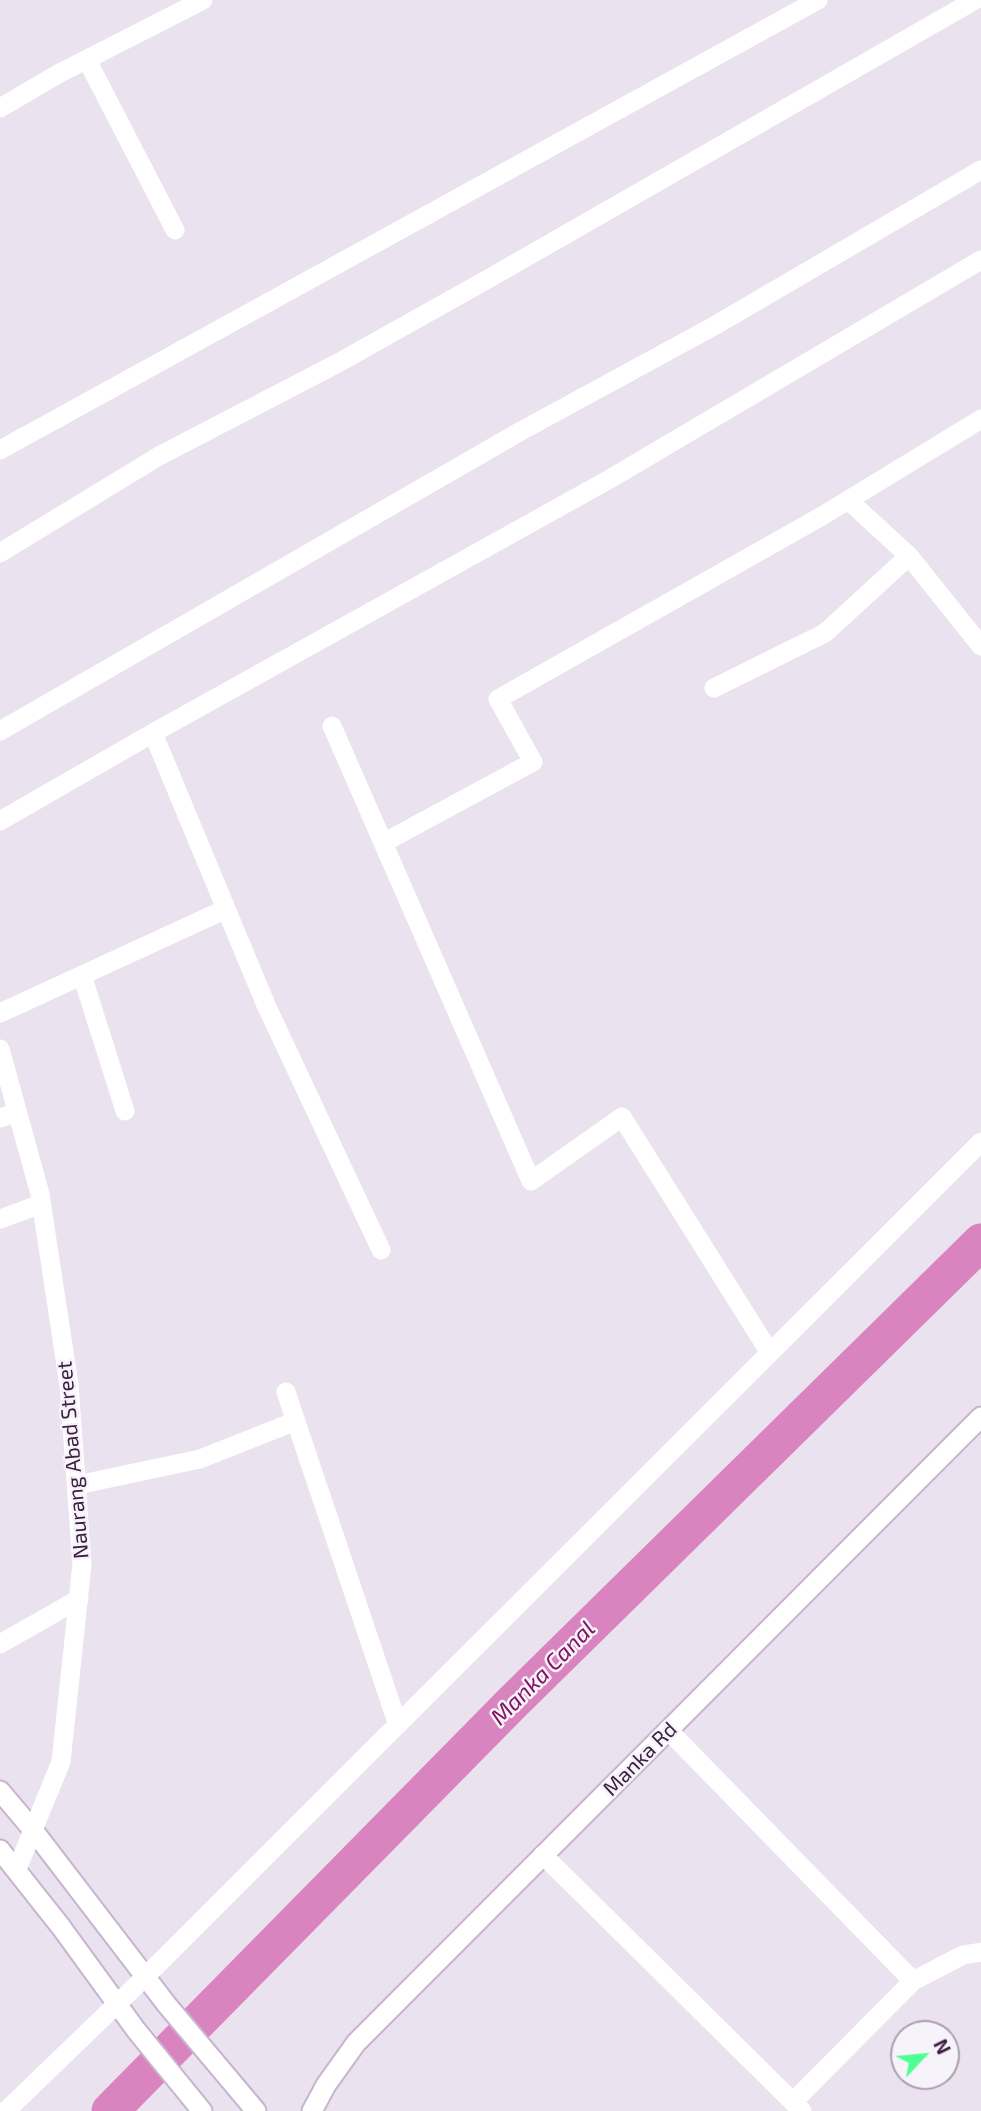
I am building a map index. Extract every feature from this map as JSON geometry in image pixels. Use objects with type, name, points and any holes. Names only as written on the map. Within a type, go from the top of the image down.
[{"type":"street","points":[[0,108],[203,0]]},
{"type":"street","points":[[0,450],[818,0]]},
{"type":"street","points":[[0,553],[159,456],[338,363],[975,0]]},
{"type":"street","points":[[87,60],[176,230]]},
{"type":"street","points":[[0,731],[521,431],[714,326],[981,170]]},
{"type":"street","points":[[0,821],[608,480],[981,260]]},
{"type":"street","points":[[383,843],[533,762],[498,699],[848,500],[981,419]]},
{"type":"street","points":[[848,500],[909,556],[981,646]]},
{"type":"street","points":[[714,688],[825,634],[909,556]]},
{"type":"street","points":[[332,726],[531,1181],[622,1117],[770,1353]]},
{"type":"street","points":[[153,733],[266,1005],[381,1250]]},
{"type":"street","points":[[0,1013],[226,909]]},
{"type":"street","points":[[82,975],[125,1111]]},
{"type":"street","name":"Naurang Abad Street","points":[[0,1049],[9,1115],[41,1204],[69,1385],[82,1564],[61,1762],[17,1869]]},
{"type":"street","points":[[6,2111],[145,1978],[981,1142]]},
{"type":"street","points":[[0,1219],[41,1204]]},
{"type":"street","points":[[286,1392],[398,1725]]},
{"type":"street","name":"Manka Rd","points":[[312,2111],[326,2085],[356,2042],[981,1417]]},
{"type":"street","points":[[77,1485],[200,1459],[296,1421]]},
{"type":"street","points":[[0,1644],[79,1599]]},
{"type":"street","points":[[668,1730],[913,1981]]},
{"type":"street","points":[[0,1791],[33,1830],[145,1978],[252,2105]]},
{"type":"street","points":[[0,1850],[17,1869],[136,2030],[202,2111]]},
{"type":"street","points":[[543,1855],[797,2107],[913,1981],[963,1955],[981,1952]]},
{"type":"waterway","name":"Manka Canal","points":[[110,2111],[513,1702],[981,1242]]}]
